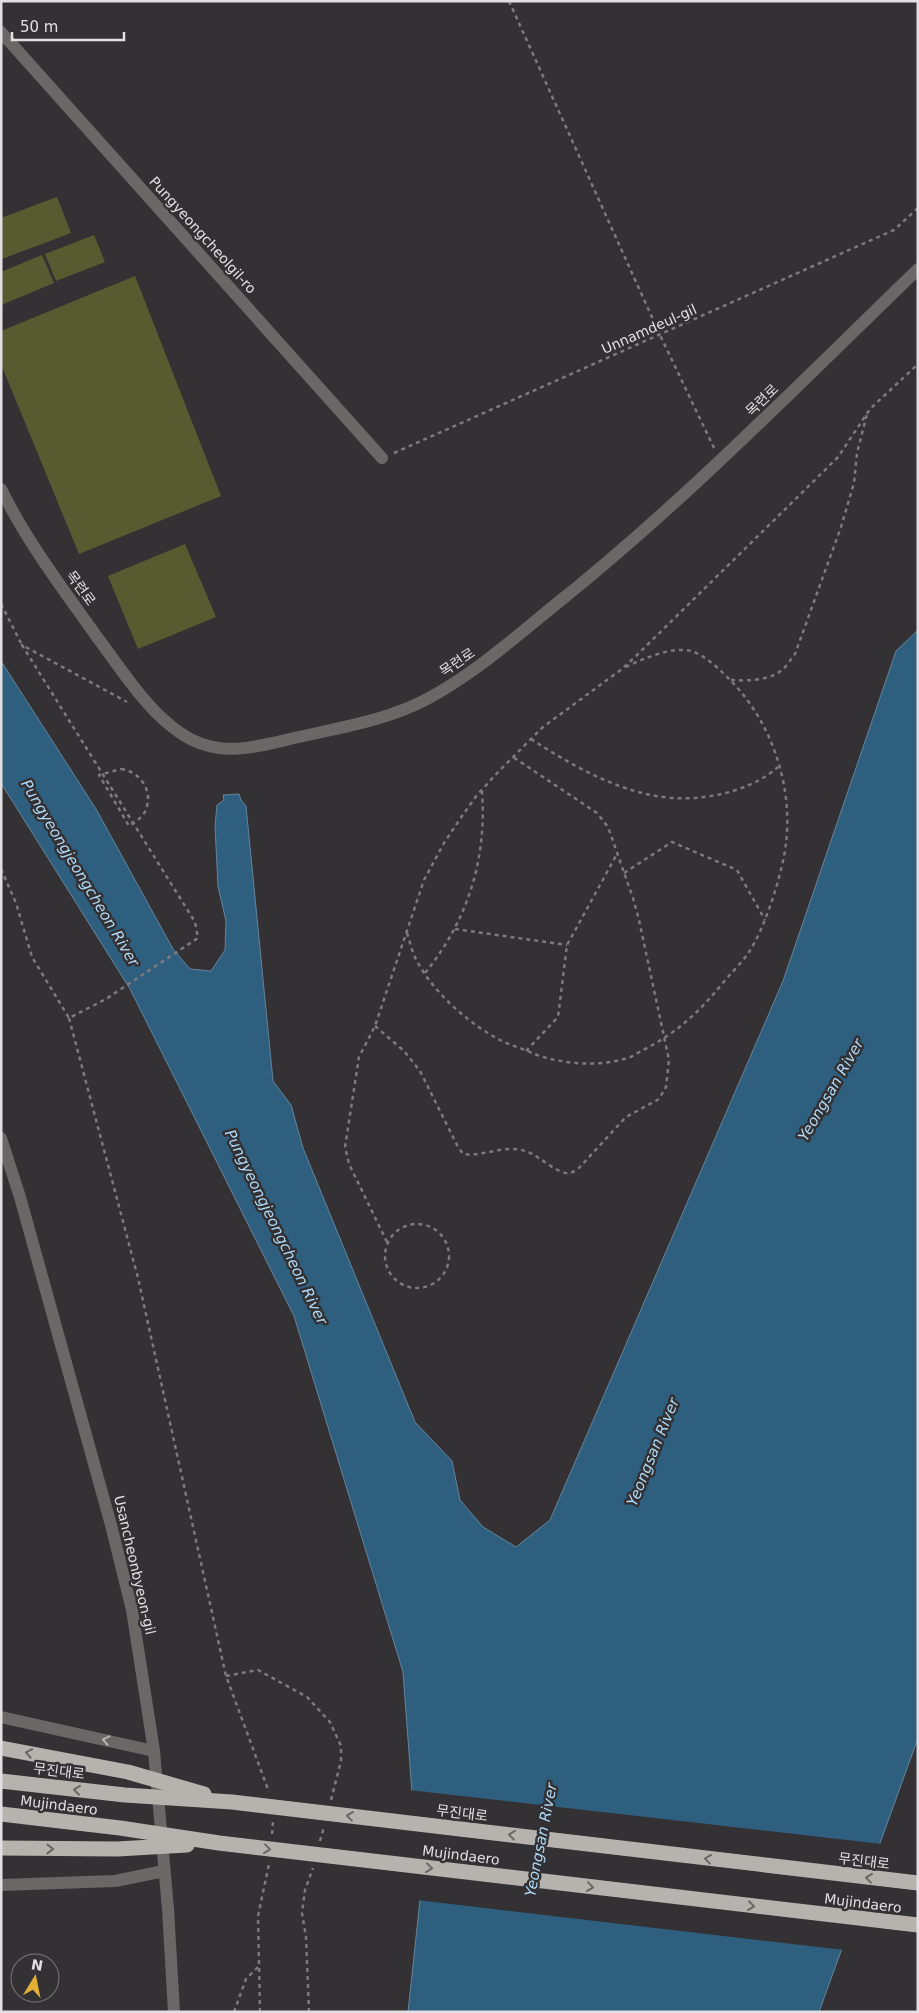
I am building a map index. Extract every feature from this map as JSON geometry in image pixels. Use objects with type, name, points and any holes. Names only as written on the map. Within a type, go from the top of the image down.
[{"type":"highway","points":[[1,1748],[128,1772],[232,1802]]},
{"type":"highway","name":"무진대로","points":[[1,1781],[125,1795],[232,1802],[918,1883]]},
{"type":"highway","name":"Mujindaero","points":[[1,1814],[120,1828],[219,1843],[918,1925]]},
{"type":"highway","points":[[1,1848],[117,1849],[219,1843]]},
{"type":"street","name":"Pungyeongcheolgil-ro","points":[[1,32],[382,458]]},
{"type":"street","name":"목련로","points":[[1,489],[50,571],[131,683],[169,725],[187,737],[207,746],[224,749],[259,746],[352,726],[390,715],[426,700],[471,673],[592,576],[720,460],[918,269]]},
{"type":"street","name":"Usancheonbyeon-gil","points":[[1,1138],[116,1544],[132,1610],[154,1750],[174,2012]]},
{"type":"street","points":[[1,1717],[154,1750]]},
{"type":"street","points":[[1,1885],[115,1880],[164,1871]]},
{"type":"path","points":[[509,1],[660,335],[720,460]]},
{"type":"path","name":"Unnamdeul-gil","points":[[382,458],[894,230],[918,208]]},
{"type":"path","points":[[622,669],[832,463],[848,443],[867,412],[918,364]]},
{"type":"path","points":[[730,680],[748,681],[770,677],[782,670],[795,654],[844,518],[854,483],[867,412]]},
{"type":"path","points":[[1,604],[22,646],[195,922],[198,938],[106,999],[69,1018]]},
{"type":"path","points":[[22,646],[134,706]]},
{"type":"path","points":[[387,1242],[401,1227],[422,1223],[433,1227],[442,1234],[448,1244],[450,1255],[448,1266],[443,1276],[434,1284],[424,1288],[414,1288],[395,1280],[385,1262],[384,1252],[387,1242],[350,1164],[345,1147],[359,1057],[375,1026],[406,932],[418,897],[432,864],[444,843],[482,790],[543,727],[584,695],[622,669],[644,658],[664,652],[690,651],[717,667],[740,690],[761,721],[774,750],[787,800],[786,844],[779,876],[765,920],[750,951],[702,1008],[664,1039],[625,1059],[585,1064],[541,1057],[526,1051],[499,1039],[466,1017],[439,992],[416,961],[406,932]]},
{"type":"path","points":[[531,739],[583,770],[615,784],[656,796],[701,798],[735,791],[770,774],[778,767]]},
{"type":"path","points":[[375,1026],[404,1051],[420,1072],[456,1145],[463,1154],[471,1155],[511,1148],[528,1152],[562,1172],[570,1173],[579,1168],[626,1117],[659,1099],[666,1087],[669,1060],[639,920],[608,827],[597,813],[513,757]]},
{"type":"path","points":[[102,774],[116,770],[129,770],[136,774],[144,784],[148,806],[141,818],[133,823]]},
{"type":"path","points":[[425,973],[437,959],[455,929],[474,882],[481,852],[483,828],[482,790]]},
{"type":"path","points":[[624,874],[672,842],[737,870],[765,920]]},
{"type":"path","points":[[526,1051],[558,1017],[567,946],[617,854]]},
{"type":"path","points":[[1,869],[16,903],[32,957],[69,1018],[138,1278],[226,1676],[271,1798]]},
{"type":"path","points":[[455,929],[567,946]]},
{"type":"path","points":[[272,1841],[274,1816]]},
{"type":"path","points":[[260,2012],[258,1916],[271,1858]]},
{"type":"path","points":[[234,2012],[246,1979],[259,1966]]},
{"type":"green space","points":[[57,197],[71,233],[2,259],[1,218]]},
{"type":"green space","points":[[94,235],[105,262],[56,281],[45,254]]},
{"type":"green space","points":[[42,255],[54,283],[1,305],[1,272]]},
{"type":"green space","points":[[135,276],[221,496],[79,554],[1,364],[1,331]]},
{"type":"green space","points":[[185,544],[216,617],[138,649],[108,576]]},
{"type":"water","points":[[918,630],[918,1738],[819,2012],[408,2012],[420,1900],[403,1672],[294,1316],[130,989],[1,783],[1,661],[96,809],[173,949],[190,969],[211,971],[225,950],[226,921],[218,886],[215,826],[217,805],[224,800],[223,795],[239,794],[246,806],[273,1081],[291,1105],[303,1148],[415,1422],[452,1461],[460,1500],[483,1527],[516,1547],[550,1520],[783,981],[896,651]]},
{"type":"pier","points":[[409,1790],[882,1844],[844,1950],[417,1900]]},
{"type":"water label","name":"Pungyeongjeongcheon River","points":[[80,873]]},
{"type":"water label","name":"Yeongsan River","points":[[831,1090]]},
{"type":"water label","name":"Pungyeongjeongcheon River","points":[[276,1227]]},
{"type":"water label","name":"Yeongsan River","points":[[653,1452]]},
{"type":"water label","name":"Yeongsan River","points":[[541,1840]]}]
